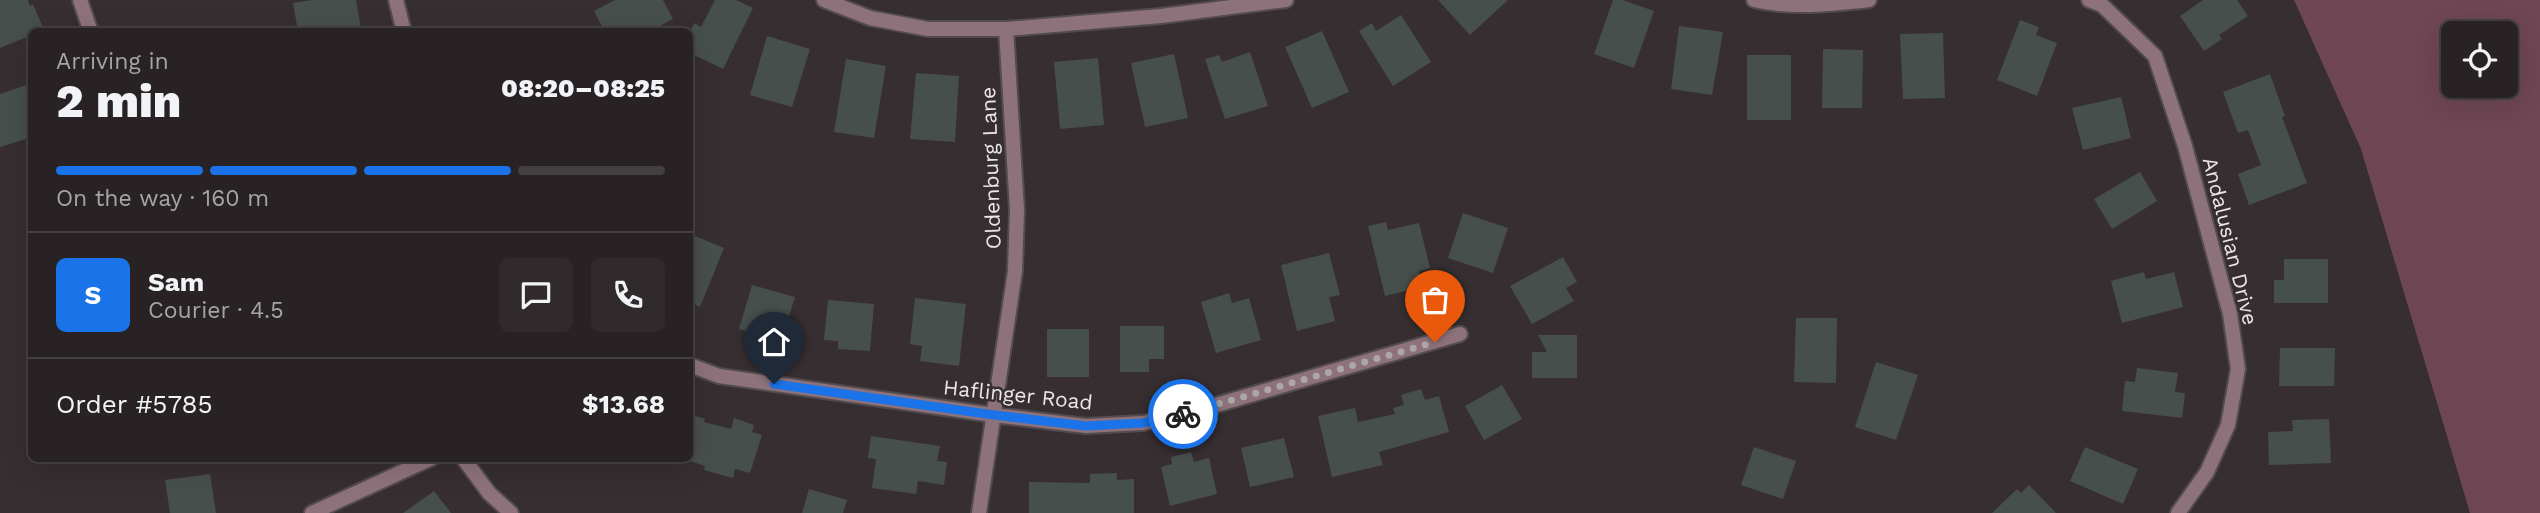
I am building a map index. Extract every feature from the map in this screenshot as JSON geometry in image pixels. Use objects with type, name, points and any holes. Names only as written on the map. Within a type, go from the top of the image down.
[{"type":"street","points":[[80,0],[90,28]]},
{"type":"street","points":[[396,0],[403,28]]},
{"type":"street","points":[[824,0],[870,18],[928,29],[1006,29],[1161,16],[1286,0]]},
{"type":"street","points":[[1754,0],[1769,4],[1834,4],[1869,0]]},
{"type":"street","name":"Andalusian Drive","points":[[2089,0],[2102,5],[2155,56],[2185,146],[2230,314],[2238,369],[2228,425],[2207,472],[2178,513]]},
{"type":"street","name":"Oldenburg Lane","points":[[979,513],[1015,271],[1017,210],[1006,29]]},
{"type":"street","name":"Haflinger Road","points":[[693,366],[719,376],[1086,426],[1143,423],[1192,412],[1460,334]]},
{"type":"street","points":[[312,513],[423,462]]},
{"type":"street","points":[[466,462],[489,493],[511,513]]},
{"type":"shaded area","points":[[2294,0],[2540,0],[2540,513],[2470,513],[2361,149]]},
{"type":"building","points":[[0,0],[28,0],[30,6],[33,4],[43,28],[28,28],[28,37],[0,48]]},
{"type":"building","points":[[356,0],[361,28],[297,28],[293,3]]},
{"type":"building","points":[[615,0],[663,0],[673,19],[656,28],[603,28],[594,11]]},
{"type":"building","points":[[715,0],[736,0],[753,8],[723,69],[693,54],[692,28],[694,23],[701,27]]},
{"type":"building","points":[[1438,0],[1508,0],[1470,35]]},
{"type":"building","points":[[1613,0],[1623,0],[1654,11],[1634,68],[1594,54]]},
{"type":"building","points":[[2203,0],[2237,0],[2248,16],[2219,35],[2222,39],[2204,51],[2180,16]]},
{"type":"building","points":[[1401,15],[1431,62],[1393,86],[1359,31],[1372,23],[1376,31]]},
{"type":"building","points":[[2020,20],[2039,27],[2036,35],[2057,43],[2037,96],[1997,80]]},
{"type":"building","points":[[1679,26],[1723,32],[1712,95],[1671,89]]},
{"type":"building","points":[[1322,31],[1349,92],[1312,108],[1285,47]]},
{"type":"building","points":[[1943,33],[1945,98],[1903,99],[1900,34]]},
{"type":"building","points":[[767,36],[810,49],[792,107],[750,95]]},
{"type":"building","points":[[1823,49],[1863,50],[1862,108],[1822,108]]},
{"type":"building","points":[[1250,52],[1268,106],[1225,119],[1205,59],[1219,55],[1222,62]]},
{"type":"building","points":[[1174,54],[1188,118],[1145,127],[1131,63]]},
{"type":"building","points":[[1747,55],[1791,55],[1791,120],[1747,120]]},
{"type":"building","points":[[1098,58],[1104,125],[1060,129],[1054,62]]},
{"type":"building","points":[[846,59],[886,66],[874,138],[834,132]]},
{"type":"building","points":[[916,73],[959,76],[955,142],[910,139]]},
{"type":"building","points":[[2270,74],[2285,116],[2282,117],[2307,183],[2249,205],[2238,174],[2261,165],[2248,130],[2238,133],[2223,92]]},
{"type":"building","points":[[28,84],[28,138],[0,147],[0,94]]},
{"type":"building","points":[[2121,97],[2131,138],[2083,150],[2072,108]]},
{"type":"building","points":[[2140,172],[2157,201],[2112,229],[2094,199]]},
{"type":"building","points":[[1463,213],[1508,228],[1493,273],[1448,258]]},
{"type":"building","points":[[1386,222],[1388,230],[1419,223],[1430,268],[1419,271],[1422,287],[1385,296],[1368,226]]},
{"type":"building","points":[[693,235],[724,248],[700,307],[693,304]]},
{"type":"building","points":[[1329,253],[1340,295],[1329,297],[1335,321],[1297,331],[1281,265]]},
{"type":"building","points":[[1563,257],[1577,282],[1566,288],[1574,301],[1532,324],[1510,286]]},
{"type":"building","points":[[2284,259],[2328,259],[2328,303],[2274,303],[2274,280],[2284,280]]},
{"type":"building","points":[[2144,272],[2146,279],[2174,272],[2183,307],[2122,323],[2111,281]]},
{"type":"building","points":[[752,285],[795,297],[781,342],[739,329]]},
{"type":"building","points":[[1229,293],[1232,303],[1249,298],[1261,340],[1216,353],[1201,302]]},
{"type":"building","points":[[915,298],[966,304],[959,366],[920,361],[922,346],[910,344]]},
{"type":"building","points":[[828,300],[874,304],[870,351],[838,349],[838,341],[824,340]]},
{"type":"building","points":[[1796,318],[1837,318],[1836,383],[1794,382]]},
{"type":"building","points":[[1120,326],[1164,326],[1164,359],[1149,359],[1149,372],[1120,372]]},
{"type":"building","points":[[1047,329],[1089,329],[1089,377],[1047,377]]},
{"type":"building","points":[[1538,335],[1577,335],[1577,378],[1532,378],[1532,352],[1547,352]]},
{"type":"building","points":[[2280,348],[2335,348],[2334,386],[2279,386]]},
{"type":"building","points":[[1876,362],[1918,375],[1896,440],[1855,427]]},
{"type":"building","points":[[2137,368],[2178,373],[2175,392],[2185,393],[2182,418],[2122,411],[2125,381],[2135,382]]},
{"type":"building","points":[[1502,385],[1522,419],[1484,440],[1465,406]]},
{"type":"building","points":[[1421,389],[1425,400],[1439,396],[1449,432],[1379,452],[1383,465],[1332,477],[1318,416],[1355,408],[1358,422],[1395,414],[1393,408],[1404,405],[1401,395]]},
{"type":"building","points":[[693,415],[705,419],[704,422],[731,429],[734,418],[754,425],[752,432],[762,435],[750,473],[735,469],[733,478],[704,470],[705,466],[693,462]]},
{"type":"building","points":[[2329,419],[2331,463],[2269,465],[2268,432],[2293,431],[2292,420]]},
{"type":"building","points":[[871,436],[940,446],[937,461],[947,462],[944,485],[918,481],[916,494],[872,488],[876,459],[868,458]]},
{"type":"building","points":[[1284,438],[1294,477],[1250,487],[1241,448]]},
{"type":"building","points":[[1754,447],[1796,461],[1783,499],[1741,485]]},
{"type":"building","points":[[2085,447],[2138,469],[2123,504],[2070,481]]},
{"type":"building","points":[[1191,452],[1194,462],[1209,458],[1217,494],[1170,506],[1161,467],[1172,464],[1171,457]]},
{"type":"building","points":[[1117,473],[1117,480],[1134,479],[1134,513],[1029,513],[1029,482],[1090,483],[1090,474]]},
{"type":"building","points":[[210,474],[216,513],[170,513],[165,480]]},
{"type":"building","points":[[2029,485],[2056,513],[1992,513],[2017,489],[2021,493]]},
{"type":"building","points":[[809,489],[847,500],[843,513],[802,513]]},
{"type":"building","points":[[434,491],[451,513],[403,513]]},
{"type":"way so far","points":[[1183,414],[1435,342]]},
{"type":"route","points":[[774,384],[1086,426],[1143,423],[1183,414]]}]
